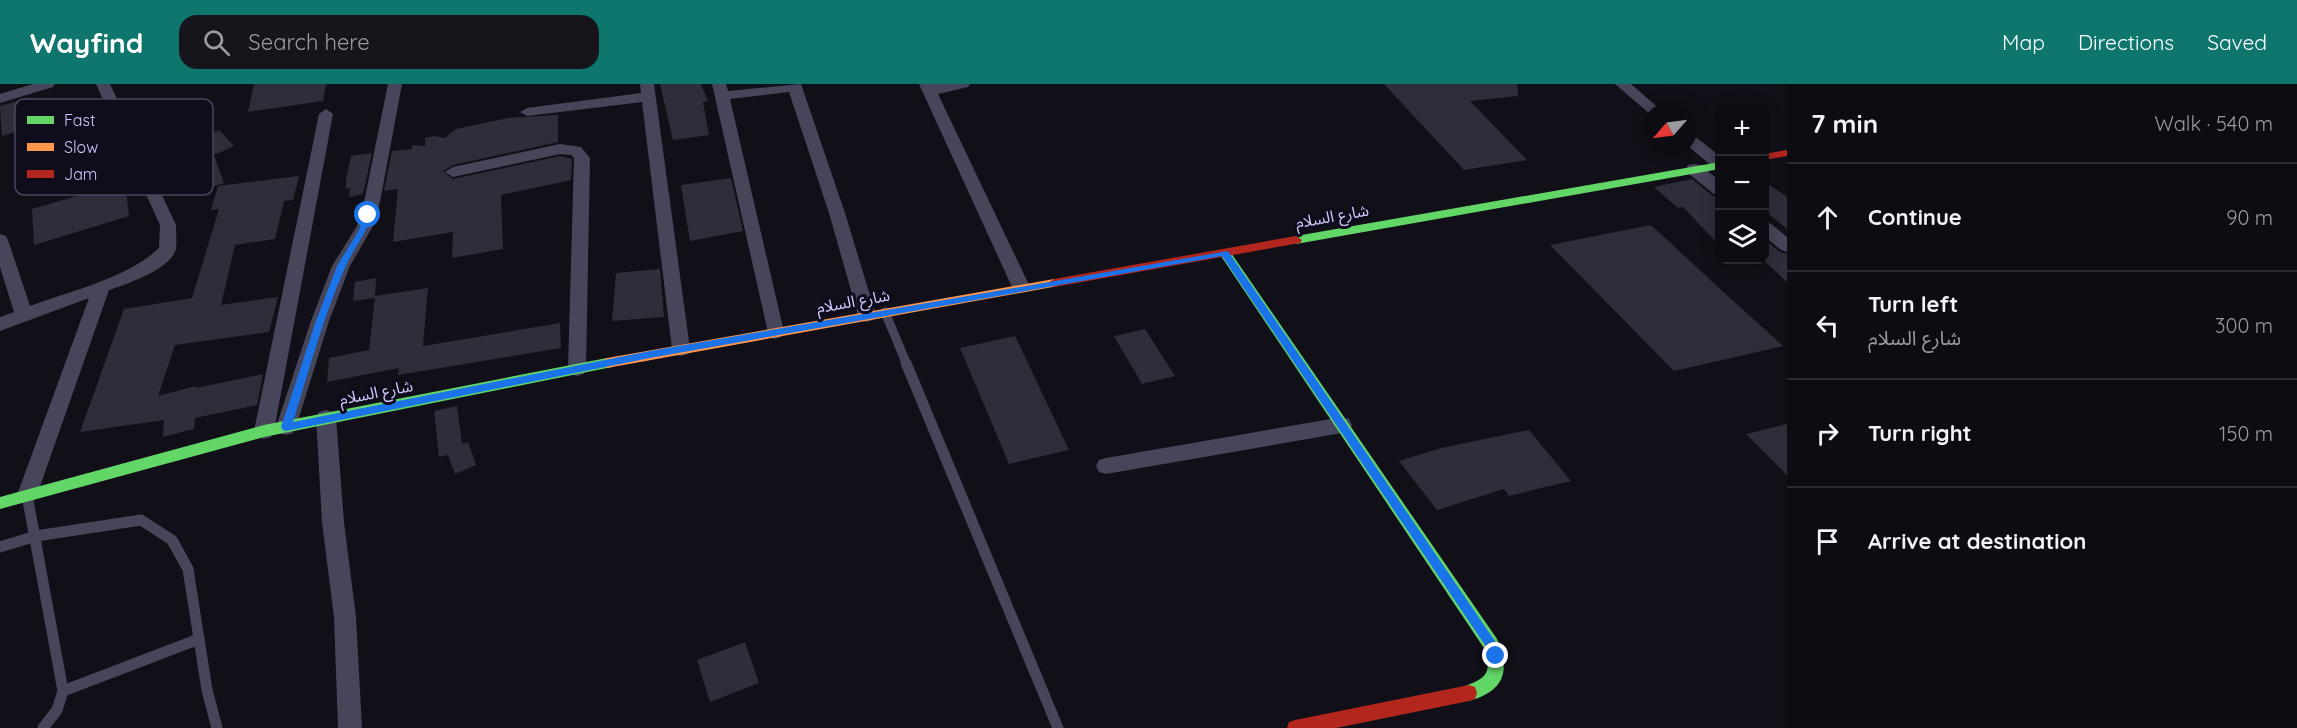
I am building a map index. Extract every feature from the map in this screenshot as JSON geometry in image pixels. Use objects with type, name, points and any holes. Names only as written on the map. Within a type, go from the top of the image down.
[{"type":"main road","points":[[1769,156],[1787,153]]},
{"type":"main road","name":"شارع السلام","points":[[0,503],[264,431],[326,418],[867,315],[1715,165]]},
{"type":"main road","points":[[1225,253],[1491,645],[1498,668],[1494,681],[1480,691],[1295,728]]},
{"type":"street","points":[[0,99],[48,84]]},
{"type":"street","points":[[103,84],[110,99]]},
{"type":"street","points":[[286,427],[320,321],[341,266],[365,226],[372,202],[395,84]]},
{"type":"street","points":[[963,84],[928,88],[1021,287]]},
{"type":"street","points":[[1622,84],[1644,102]]},
{"type":"street","points":[[774,332],[721,90],[795,86],[837,213],[867,315]]},
{"type":"street","points":[[527,112],[648,90],[681,349]]},
{"type":"street","points":[[264,431],[326,114]]},
{"type":"street","points":[[1697,146],[1715,161]]},
{"type":"street","points":[[453,172],[560,149],[576,150],[582,158],[577,369]]},
{"type":"street","points":[[1694,169],[1715,187]]},
{"type":"street","points":[[0,324],[129,276],[155,262],[166,250],[169,234],[155,195]]},
{"type":"street","points":[[1769,231],[1787,246]]},
{"type":"street","points":[[0,240],[24,315]]},
{"type":"street","points":[[27,495],[102,286]]},
{"type":"street","points":[[326,418],[333,522],[345,616],[350,728]]},
{"type":"street","points":[[1106,466],[1342,425]]},
{"type":"lane","points":[[885,312],[1058,728]]},
{"type":"lane","points":[[27,495],[63,691],[57,710],[43,728]]},
{"type":"lane","points":[[0,548],[36,536],[141,520],[172,540],[188,569],[207,690],[217,728]]},
{"type":"lane","points":[[63,691],[199,639]]},
{"type":"building","points":[[254,84],[326,84],[323,101],[248,112]]},
{"type":"building","points":[[660,84],[701,84],[708,101],[703,102],[709,135],[673,140]]},
{"type":"building","points":[[1384,84],[1517,84],[1518,96],[1470,101],[1527,160],[1464,170]]},
{"type":"building","points":[[15,102],[15,132],[2,136],[0,106]]},
{"type":"building","points":[[558,115],[558,142],[453,165],[443,171],[453,179],[560,156],[572,159],[571,180],[501,195],[503,249],[452,258],[453,232],[393,242],[398,189],[384,191],[392,151],[412,149],[412,145],[425,146],[425,138],[434,136],[445,138],[456,129],[508,118]]},
{"type":"building","points":[[219,130],[234,146],[214,155],[224,183],[213,187],[213,133]]},
{"type":"building","points":[[372,153],[363,194],[349,197],[350,188],[346,189],[346,179],[351,156]]},
{"type":"building","points":[[299,176],[293,200],[284,201],[275,239],[235,245],[221,305],[278,297],[269,332],[175,345],[158,396],[196,386],[196,388],[263,374],[257,405],[195,418],[194,429],[163,437],[164,420],[80,432],[124,309],[192,298],[219,209],[211,210],[218,186]]},
{"type":"building","points":[[731,178],[743,231],[690,241],[681,185]]},
{"type":"building","points":[[1692,179],[1715,196],[1715,241],[1683,207],[1678,208],[1654,187]]},
{"type":"building","points":[[1769,184],[1787,197],[1787,229],[1769,214]]},
{"type":"building","points":[[80,195],[127,195],[129,216],[34,245],[32,209]]},
{"type":"building","points":[[1651,225],[1783,346],[1674,371],[1550,245]]},
{"type":"building","points":[[1769,243],[1780,252],[1787,254],[1787,282],[1767,264]]},
{"type":"building","points":[[660,269],[664,317],[612,321],[616,273]]},
{"type":"building","points":[[376,278],[375,298],[353,301],[355,282]]},
{"type":"building","points":[[428,288],[423,346],[560,323],[561,348],[398,375],[399,368],[327,382],[329,358],[369,350],[375,296]]},
{"type":"building","points":[[1145,329],[1175,376],[1142,384],[1114,336]]},
{"type":"building","points":[[1015,336],[1069,450],[1009,464],[960,348]]},
{"type":"building","points":[[457,406],[462,444],[468,442],[476,465],[455,474],[448,455],[439,457],[434,411]]},
{"type":"building","points":[[1787,424],[1787,475],[1746,434]]},
{"type":"building","points":[[1529,430],[1571,481],[1509,496],[1504,489],[1437,510],[1399,461],[1441,448]]},
{"type":"building","points":[[745,642],[759,683],[710,702],[697,660]]},
{"type":"traffic: fast","points":[[1296,240],[1715,166]]},
{"type":"traffic: fast","points":[[1225,253],[1491,644],[1496,661],[1495,675],[1486,686],[1469,693]]},
{"type":"traffic: fast","points":[[0,503],[264,431],[607,363]]},
{"type":"traffic: slow","points":[[607,363],[1054,283]]},
{"type":"traffic: jam","points":[[1769,156],[1787,153]]},
{"type":"traffic: jam","points":[[1054,283],[1296,240]]},
{"type":"traffic: jam","points":[[1295,728],[1469,693]]},
{"type":"route","points":[[368,215],[362,232],[341,266],[320,321],[286,427],[650,355],[1021,287],[1225,253],[1491,645],[1496,656]]}]
